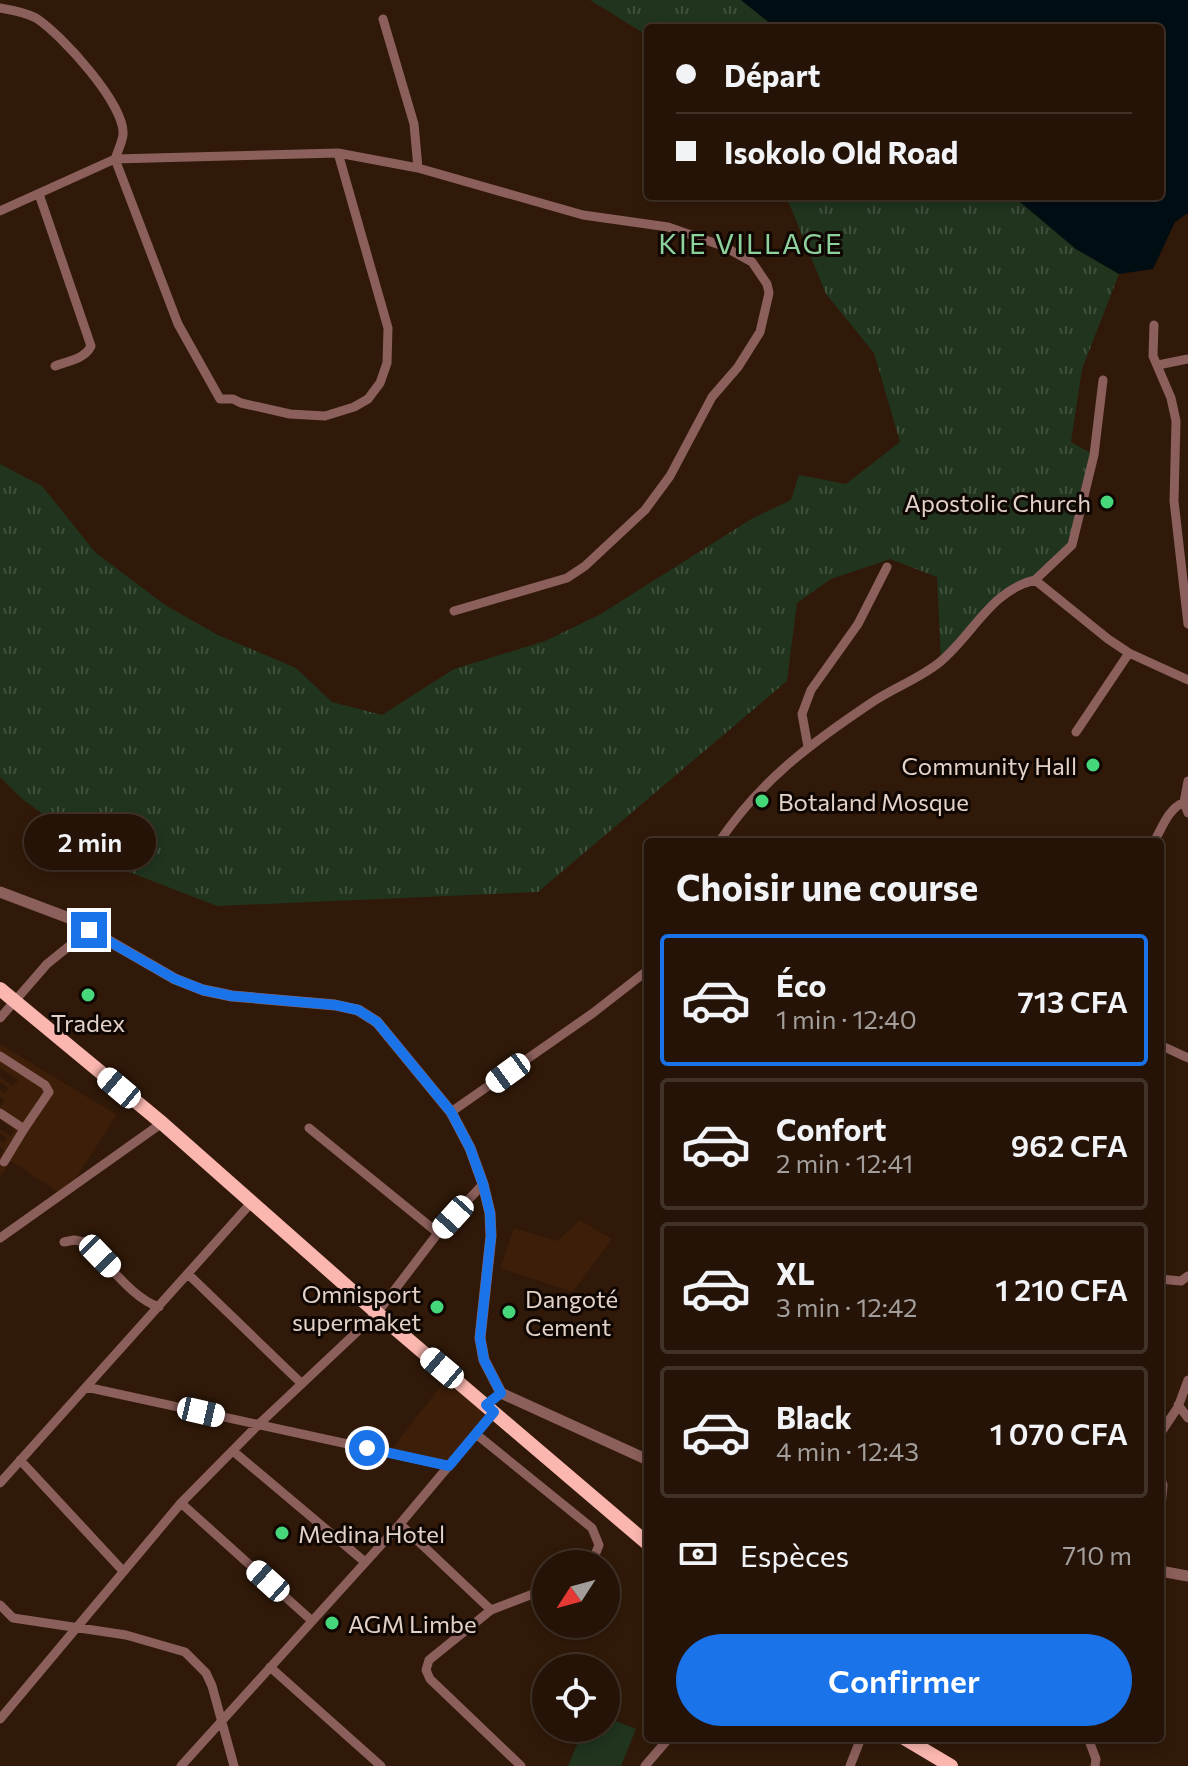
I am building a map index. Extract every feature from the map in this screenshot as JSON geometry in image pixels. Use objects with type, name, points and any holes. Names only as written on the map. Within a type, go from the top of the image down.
[{"type":"highway","points":[[0,989],[162,1123],[377,1313],[644,1541]]},
{"type":"highway","points":[[911,1742],[951,1766]]},
{"type":"street","points":[[0,8],[29,14],[39,20],[75,55],[113,102],[123,133],[115,159],[178,324],[220,399],[316,417],[354,407],[368,399],[380,383],[387,363],[388,328],[338,153]]},
{"type":"street","points":[[383,19],[414,124],[418,168]]},
{"type":"street","points":[[0,211],[115,159],[338,153],[418,168],[583,215],[668,227],[710,241],[752,262],[767,284],[769,293],[764,320],[754,343],[712,397],[670,476],[645,510],[585,566],[567,578],[454,611]]},
{"type":"street","points":[[39,194],[91,346],[87,353],[55,366]]},
{"type":"street","points":[[1154,325],[1153,355],[1176,421],[1174,501],[1188,624]]},
{"type":"street","points":[[1158,365],[1188,359]]},
{"type":"street","points":[[722,838],[770,778],[874,701],[941,661],[1005,594],[1035,580],[1072,545],[1094,455],[1103,380]]},
{"type":"street","points":[[808,747],[802,714],[811,690],[858,624],[887,567]]},
{"type":"street","points":[[1035,580],[1083,621],[1129,653],[1188,680]]},
{"type":"street","points":[[1076,732],[1129,653]]},
{"type":"street","points":[[1188,781],[1184,802],[1188,813]]},
{"type":"street","points":[[1156,838],[1177,805],[1184,802]]},
{"type":"street","points":[[0,892],[69,918],[175,979],[203,990],[358,1010],[377,1022],[451,1112],[470,1148],[483,1184],[490,1213],[491,1236],[480,1338],[484,1360],[501,1393],[644,1458]]},
{"type":"street","points":[[0,1018],[47,964],[89,930]]},
{"type":"street","points":[[451,1112],[593,1013],[644,973]]},
{"type":"street","points":[[1164,1047],[1188,1058]]},
{"type":"street","points":[[0,1056],[45,1085],[49,1092],[1,1164]]},
{"type":"street","points":[[0,1113],[24,1129]]},
{"type":"street","points":[[0,1238],[162,1123]]},
{"type":"street","points":[[309,1128],[438,1233]]},
{"type":"street","points":[[0,1719],[181,1503],[258,1425],[377,1313],[438,1233],[483,1184]]},
{"type":"street","points":[[0,1483],[251,1203]]},
{"type":"street","points":[[64,1242],[85,1242],[134,1291],[149,1304],[159,1307]]},
{"type":"street","points":[[188,1274],[302,1384]]},
{"type":"street","points":[[1164,1279],[1181,1281],[1188,1276]]},
{"type":"street","points":[[1164,1428],[1188,1380]]},
{"type":"street","points":[[86,1387],[449,1466]]},
{"type":"street","points":[[181,1766],[400,1524],[476,1434],[501,1393]]},
{"type":"street","points":[[1178,1405],[1188,1418]]},
{"type":"street","points":[[476,1434],[592,1528],[599,1545],[597,1550]]},
{"type":"street","points":[[233,1451],[365,1562]]},
{"type":"street","points":[[20,1460],[123,1571]]},
{"type":"street","points":[[181,1503],[311,1620]]},
{"type":"street","points":[[400,1524],[491,1610]]},
{"type":"street","points":[[1164,1572],[1188,1576]]},
{"type":"street","points":[[521,1766],[430,1679],[426,1670],[429,1660],[491,1610],[532,1594]]},
{"type":"street","points":[[0,1605],[13,1618],[126,1635],[185,1652],[206,1673],[212,1686],[234,1766]]},
{"type":"street","points":[[270,1667],[381,1766]]},
{"type":"street","points":[[645,1766],[666,1742]]},
{"type":"street","points":[[850,1766],[859,1742]]},
{"type":"street","points":[[1090,1742],[1096,1759],[1095,1766]]},
{"type":"shaded area","points":[[741,0],[1188,0],[1188,213],[1175,222],[1153,269],[1119,274],[1076,249],[1018,200],[1164,200],[1164,24],[771,24]]},
{"type":"shaded area","points":[[0,1044],[117,1115],[64,1196],[11,1161],[0,1177],[0,1156],[4,1149],[0,1147],[0,1140],[4,1143],[7,1138],[0,1133],[0,1129],[11,1136],[15,1130],[0,1120],[0,1106],[5,1100],[0,1097],[0,1090],[5,1093],[8,1088],[0,1082],[0,1077],[13,1086],[18,1080],[0,1070]]},
{"type":"shaded area","points":[[580,1220],[612,1239],[573,1292],[500,1268],[514,1228],[557,1241]]},
{"type":"shaded area","points":[[446,1379],[487,1414],[447,1462],[392,1449]]},
{"type":"green space","points":[[590,0],[741,0],[771,24],[644,24],[644,34]]},
{"type":"green space","points":[[788,200],[1018,200],[1076,249],[1119,274],[1082,369],[1071,442],[1094,455],[1072,545],[1023,586],[1013,588],[941,661],[937,577],[890,559],[831,579],[797,603],[787,681],[538,892],[217,906],[111,865],[21,798],[0,777],[0,464],[42,486],[95,552],[165,605],[218,635],[296,668],[332,702],[382,715],[454,669],[545,641],[599,615],[753,518],[791,500],[799,475],[846,484],[900,442],[874,353],[826,294]]},
{"type":"green space","points":[[620,1723],[636,1729],[621,1766],[568,1766],[578,1742],[620,1742]]},
{"type":"place","name":"Apostolic Church","points":[[1107,502]]},
{"type":"place","name":"Community Hall","points":[[1093,765]]},
{"type":"place","name":"Botaland Mosque","points":[[762,801]]},
{"type":"place","name":"Tradex","points":[[88,995]]},
{"type":"place","name":"Omnisport supermaket","points":[[437,1307]]},
{"type":"place","name":"Dangoté Cement","points":[[509,1312]]},
{"type":"place","name":"Medina Hotel","points":[[282,1533]]},
{"type":"place","name":"AGM Limbe","points":[[332,1623]]},
{"type":"district","name":"KIE VILLAGE","points":[[751,243]]},
{"type":"route","points":[[89,930],[175,979],[203,990],[358,1010],[377,1022],[451,1112],[470,1148],[490,1213],[491,1236],[480,1338],[484,1360],[501,1393],[486,1405],[494,1412],[449,1466],[367,1448]]}]
